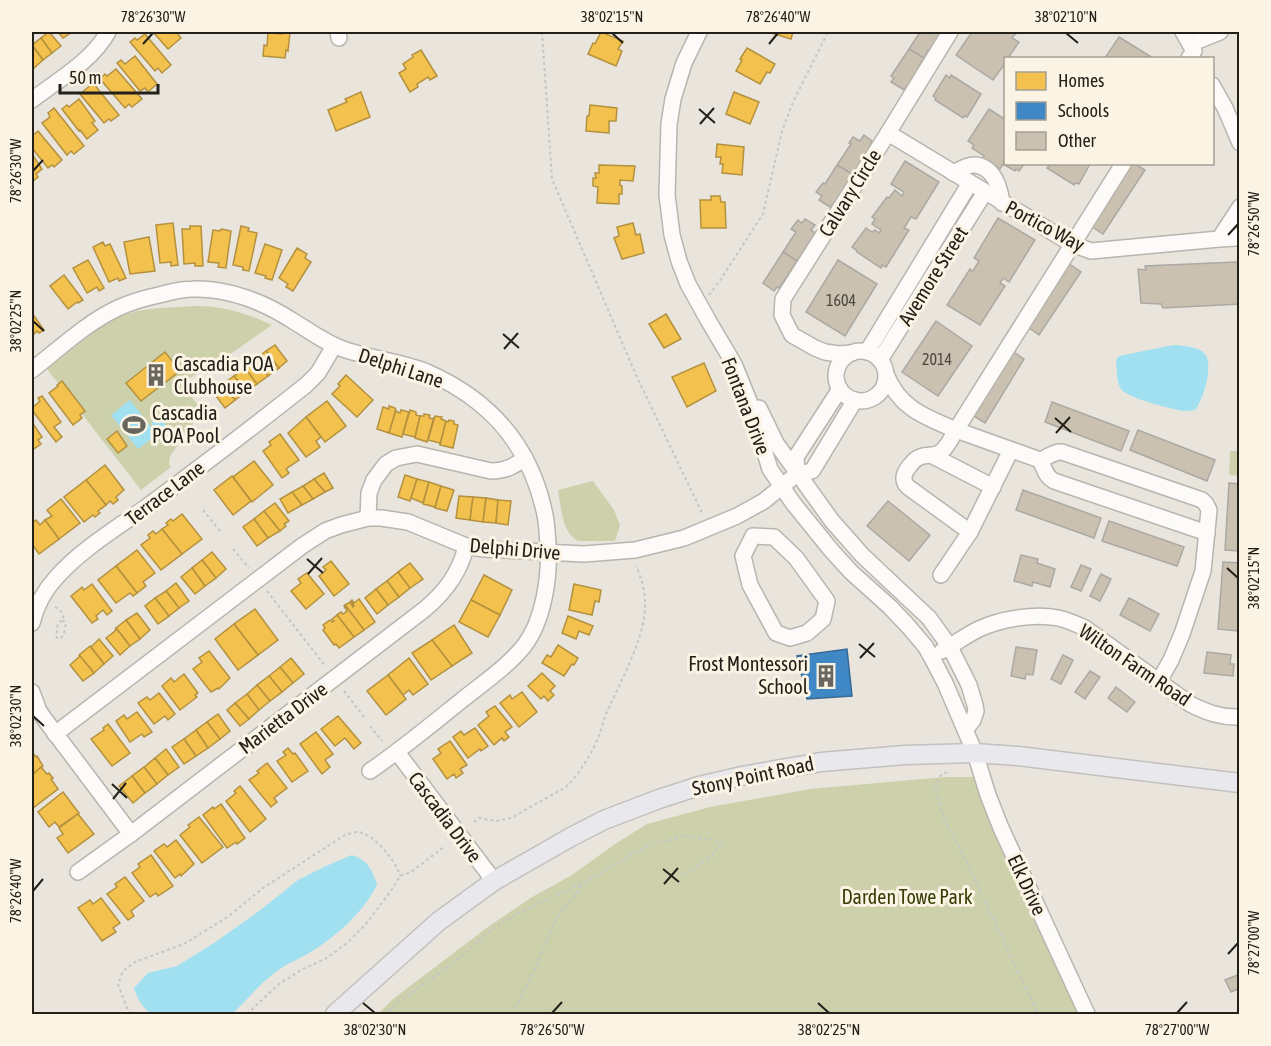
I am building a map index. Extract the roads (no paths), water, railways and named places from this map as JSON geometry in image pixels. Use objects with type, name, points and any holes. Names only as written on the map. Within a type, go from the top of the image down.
[{"type":"main road","name":"Stony Point Road","points":[[335,1014],[425,933],[494,881],[604,820],[699,786],[771,770],[821,762],[905,755],[975,753],[1018,756],[1239,783]]},
{"type":"street","points":[[32,100],[86,59],[103,41],[108,32]]},
{"type":"street","name":"Fontana Drive","points":[[699,32],[684,63],[673,99],[669,124],[668,212],[679,261],[688,284],[734,364],[749,401],[770,469],[803,517],[832,552],[908,626],[932,658],[965,730]]},
{"type":"street","name":"Calvary Circle","points":[[859,352],[839,354],[825,352],[792,335],[782,315],[783,299],[950,32]]},
{"type":"street","points":[[1191,49],[1220,32]]},
{"type":"street","points":[[1214,89],[1225,108],[1239,143]]},
{"type":"street","name":"Portico Way","points":[[888,133],[1072,244],[1091,251],[1236,238],[1239,235]]},
{"type":"street","points":[[953,173],[967,166],[976,165],[987,170],[1000,188],[1002,203]]},
{"type":"street","points":[[933,456],[943,450],[1122,165]]},
{"type":"street","name":"Avemore Street","points":[[859,352],[970,183]]},
{"type":"street","name":"Avemore Street","points":[[883,367],[985,192]]},
{"type":"street","points":[[1219,239],[1239,207]]},
{"type":"street","name":"Delphi Lane","points":[[32,370],[117,308],[152,296],[194,289],[253,300],[273,308],[334,346],[426,372],[475,399],[498,419],[525,458],[540,491],[546,518],[548,553],[546,588],[536,624],[525,644],[507,664],[370,771]]},
{"type":"street","name":"Terrace Lane","points":[[32,623],[36,608],[46,590],[67,567],[297,392],[318,373],[334,346]]},
{"type":"street","name":"Calvary Circle","points":[[815,348],[831,369],[838,385]]},
{"type":"street","points":[[797,474],[796,457],[838,385],[837,369],[846,356],[859,352],[870,353],[883,367],[891,385],[906,405]]},
{"type":"street","points":[[734,364],[746,381],[776,443],[832,521],[862,555],[929,618],[950,647],[969,685],[975,705],[973,720],[965,730]]},
{"type":"street","points":[[782,486],[797,474],[812,471],[861,400],[879,394],[884,387],[883,367]]},
{"type":"street","points":[[838,385],[848,398],[890,401],[906,405],[933,421],[1040,460],[1057,451],[1062,452],[1196,497],[1206,504],[1209,510],[1205,562],[1189,615],[1171,660],[1159,681]]},
{"type":"street","points":[[941,575],[970,532],[1011,450]]},
{"type":"street","points":[[368,518],[369,493],[374,480],[386,464],[396,458],[417,454],[491,471],[506,470],[525,458]]},
{"type":"street","points":[[970,532],[908,488],[903,478],[906,472],[915,459],[921,456],[933,456],[993,487]]},
{"type":"street","points":[[1040,460],[1046,475],[1054,482],[1207,533]]},
{"type":"street","name":"Delphi Drive","points":[[55,734],[302,546],[333,528],[368,518],[394,519],[408,522],[466,546],[484,549],[584,554],[635,550],[669,543],[709,528],[764,501],[782,486]]},
{"type":"street","points":[[740,514],[753,536]]},
{"type":"street","points":[[753,536],[774,537],[796,558],[827,601],[823,619],[807,633],[790,638],[776,633],[750,585],[743,556],[753,536]]},
{"type":"street","name":"Marietta Drive","points":[[78,872],[434,602],[456,574],[463,560],[466,546]]},
{"type":"street","name":"Wilton Farm Road","points":[[932,658],[979,629],[1022,618],[1040,616],[1057,618],[1085,628],[1190,704],[1217,715],[1239,717]]},
{"type":"street","points":[[32,692],[39,711],[55,734],[131,834]]},
{"type":"street","name":"Elk Drive","points":[[965,730],[1001,828],[1087,1014]]},
{"type":"street","name":"Cascadia Drive","points":[[397,752],[494,881]]},
{"type":"water","points":[[1173,345],[1198,349],[1205,354],[1207,359],[1206,383],[1195,410],[1179,410],[1141,400],[1125,392],[1118,383],[1116,360],[1119,356]]},
{"type":"water","name":"Cascadia POA Pool","points":[[130,400],[155,432],[151,423],[159,417],[167,427],[138,449],[111,415]]},
{"type":"water","points":[[352,855],[368,866],[377,884],[366,902],[352,920],[335,935],[312,952],[273,974],[233,1013],[152,1014],[141,1003],[134,988],[148,973],[177,966],[214,943],[298,880]]},
{"type":"place","name":"Cascadia POA Clubhouse","points":[[156,375]]},
{"type":"place","name":"Cascadia POA Pool","points":[[134,425]]},
{"type":"place","name":"Frost Montessori School","points":[[826,676]]},
{"type":"park label","name":"Darden Towe Park","points":[[907,897]]}]
